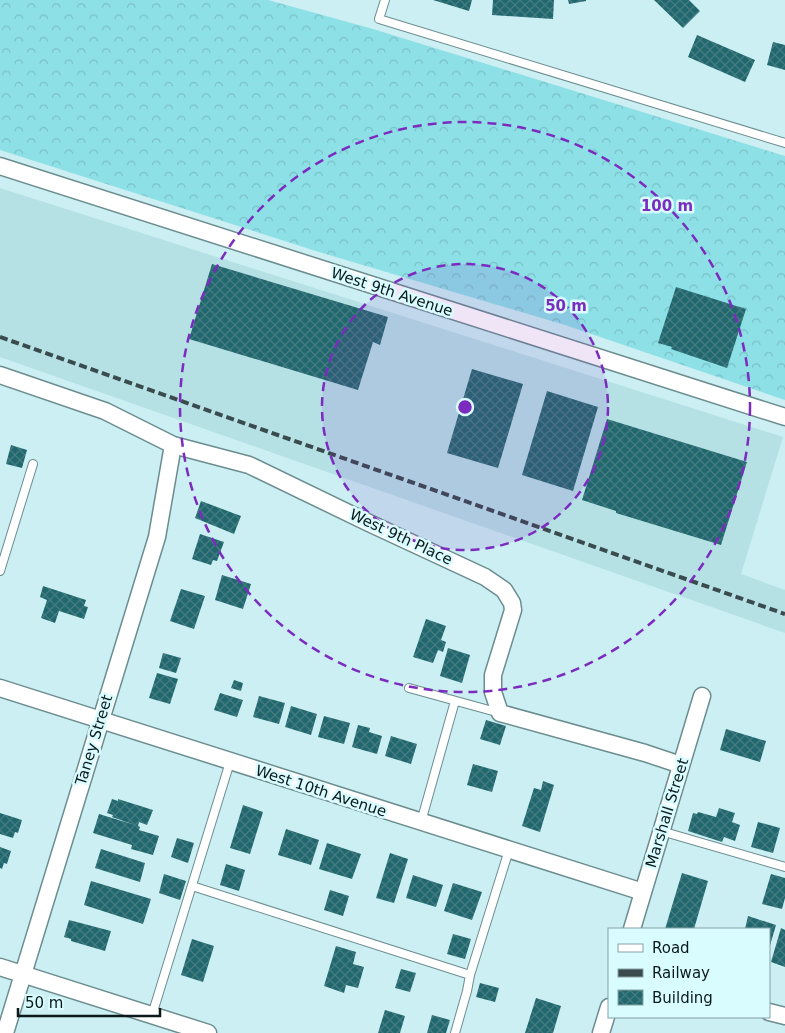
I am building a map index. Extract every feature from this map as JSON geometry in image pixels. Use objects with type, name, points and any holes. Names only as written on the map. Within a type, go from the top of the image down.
[{"type":"street","name":"West 9th Avenue","points":[[0,166],[785,417]]},
{"type":"street","name":"West 9th Place","points":[[0,375],[105,411],[173,445],[249,464],[496,583],[509,596],[513,610],[493,675],[493,692],[500,713]]},
{"type":"street","name":"Taney Street","points":[[5,1033],[157,537],[173,445]]},
{"type":"street","name":"West 10th Avenue","points":[[0,688],[643,892]]},
{"type":"street","name":"Marshall Street","points":[[632,928],[702,696]]},
{"type":"street","points":[[500,713],[645,753],[681,765]]},
{"type":"street","points":[[0,967],[208,1033]]},
{"type":"street","points":[[601,1033],[608,1010]]},
{"type":"street","points":[[770,1012],[785,1016]]},
{"type":"lane","points":[[385,0],[380,19],[785,143]]},
{"type":"lane","points":[[0,571],[32,464]]},
{"type":"lane","points":[[409,688],[500,713]]},
{"type":"lane","points":[[421,822],[455,701]]},
{"type":"lane","points":[[152,1015],[230,762]]},
{"type":"lane","points":[[661,831],[784,865]]},
{"type":"lane","points":[[455,1033],[470,975],[509,850]]},
{"type":"lane","points":[[192,886],[470,975]]},
{"type":"shaded area","points":[[0,188],[783,437],[741,574],[785,590],[785,633],[0,357]]},
{"type":"green space","points":[[0,0],[268,0],[373,29],[785,156],[785,400],[565,325],[319,252],[0,150]]},
{"type":"building","points":[[433,0],[472,0],[469,11]]},
{"type":"building","points":[[493,0],[554,0],[553,19],[492,15]]},
{"type":"building","points":[[568,0],[586,0],[586,1],[569,4]]},
{"type":"building","points":[[654,0],[689,0],[700,11],[683,28]]},
{"type":"building","points":[[697,35],[755,60],[745,82],[688,57]]},
{"type":"building","points":[[773,42],[785,45],[785,70],[767,65]]},
{"type":"building","points":[[212,264],[388,317],[380,345],[373,342],[358,390],[189,339]]},
{"type":"building","points":[[676,287],[746,309],[727,368],[658,343]]},
{"type":"building","points":[[472,369],[523,384],[498,468],[447,453]]},
{"type":"building","points":[[547,391],[598,407],[573,491],[522,475]]},
{"type":"building","points":[[607,419],[747,462],[721,545],[616,513],[616,511],[582,500]]},
{"type":"building","points":[[11,445],[27,450],[22,468],[6,464]]},
{"type":"building","points":[[201,501],[241,516],[234,534],[195,518]]},
{"type":"building","points":[[200,534],[224,542],[217,561],[213,560],[211,565],[192,559]]},
{"type":"building","points":[[222,575],[251,584],[243,609],[215,600]]},
{"type":"building","points":[[43,586],[86,600],[84,606],[88,607],[84,619],[59,611],[55,623],[41,618],[47,600],[40,597]]},
{"type":"building","points":[[181,589],[205,596],[194,629],[170,621]]},
{"type":"building","points":[[426,619],[446,626],[441,640],[446,642],[443,652],[438,650],[433,663],[413,657]]},
{"type":"building","points":[[448,648],[470,655],[462,683],[440,676]]},
{"type":"building","points":[[163,653],[181,658],[176,673],[159,668]]},
{"type":"building","points":[[157,673],[178,679],[170,704],[149,698]]},
{"type":"building","points":[[234,680],[243,683],[241,691],[231,688]]},
{"type":"building","points":[[220,693],[243,700],[237,717],[214,710]]},
{"type":"building","points":[[259,696],[285,703],[279,724],[253,717]]},
{"type":"building","points":[[291,706],[317,714],[311,735],[285,727]]},
{"type":"building","points":[[324,716],[350,723],[344,744],[318,737]]},
{"type":"building","points":[[486,720],[506,726],[500,745],[480,739]]},
{"type":"building","points":[[358,725],[370,728],[369,732],[382,736],[377,754],[352,747]]},
{"type":"building","points":[[726,729],[766,741],[760,762],[720,750]]},
{"type":"building","points":[[391,736],[417,744],[411,764],[385,756]]},
{"type":"building","points":[[473,764],[498,771],[492,792],[467,785]]},
{"type":"building","points":[[543,781],[554,785],[540,832],[522,826],[534,788],[541,790]]},
{"type":"building","points":[[112,799],[118,801],[118,799],[153,810],[147,825],[139,822],[138,826],[140,827],[139,830],[159,836],[153,855],[131,849],[132,845],[93,833],[99,814],[135,825],[112,817],[113,815],[107,813]]},
{"type":"building","points":[[243,805],[263,812],[250,854],[230,848]]},
{"type":"building","points":[[719,808],[735,813],[732,822],[740,825],[735,841],[724,837],[722,842],[688,831],[693,813],[697,814],[698,812],[716,817]]},
{"type":"building","points":[[0,813],[22,820],[18,833],[15,832],[13,838],[0,834]]},
{"type":"building","points":[[758,822],[780,828],[773,853],[751,847]]},
{"type":"building","points":[[286,829],[319,840],[311,865],[278,855]]},
{"type":"building","points":[[177,838],[194,843],[188,863],[171,857]]},
{"type":"building","points":[[327,843],[361,854],[352,879],[319,869]]},
{"type":"building","points":[[0,847],[11,851],[7,864],[4,863],[2,869],[0,868]]},
{"type":"building","points":[[101,849],[145,863],[140,882],[95,868]]},
{"type":"building","points":[[390,853],[408,859],[394,903],[376,898]]},
{"type":"building","points":[[226,864],[245,870],[239,891],[220,885]]},
{"type":"building","points":[[682,873],[708,881],[694,928],[665,928]]},
{"type":"building","points":[[164,874],[186,881],[180,900],[159,893]]},
{"type":"building","points":[[771,874],[785,878],[785,898],[782,909],[762,904]]},
{"type":"building","points":[[413,875],[443,885],[436,907],[406,898]]},
{"type":"building","points":[[91,881],[151,899],[143,924],[84,905]]},
{"type":"building","points":[[453,883],[482,892],[472,920],[444,911]]},
{"type":"building","points":[[330,890],[349,896],[343,916],[324,910]]},
{"type":"building","points":[[748,916],[776,925],[770,946],[770,928],[745,928]]},
{"type":"building","points":[[69,920],[111,931],[105,951],[71,941],[71,939],[64,937]]},
{"type":"building","points":[[781,928],[785,930],[785,967],[771,962]]},
{"type":"building","points":[[453,934],[471,939],[465,959],[447,954]]},
{"type":"building","points":[[192,939],[214,946],[203,982],[181,975]]},
{"type":"building","points":[[336,946],[356,952],[353,964],[364,967],[358,988],[346,985],[344,993],[324,986]]},
{"type":"building","points":[[401,969],[416,973],[410,992],[395,988]]},
{"type":"building","points":[[480,983],[499,988],[495,1002],[476,997]]},
{"type":"building","points":[[536,998],[561,1006],[553,1033],[525,1033]]},
{"type":"building","points":[[385,1010],[405,1016],[400,1033],[378,1033]]},
{"type":"building","points":[[432,1015],[450,1020],[446,1033],[427,1033]]},
{"type":"railway","points":[[0,337],[785,614]]}]
